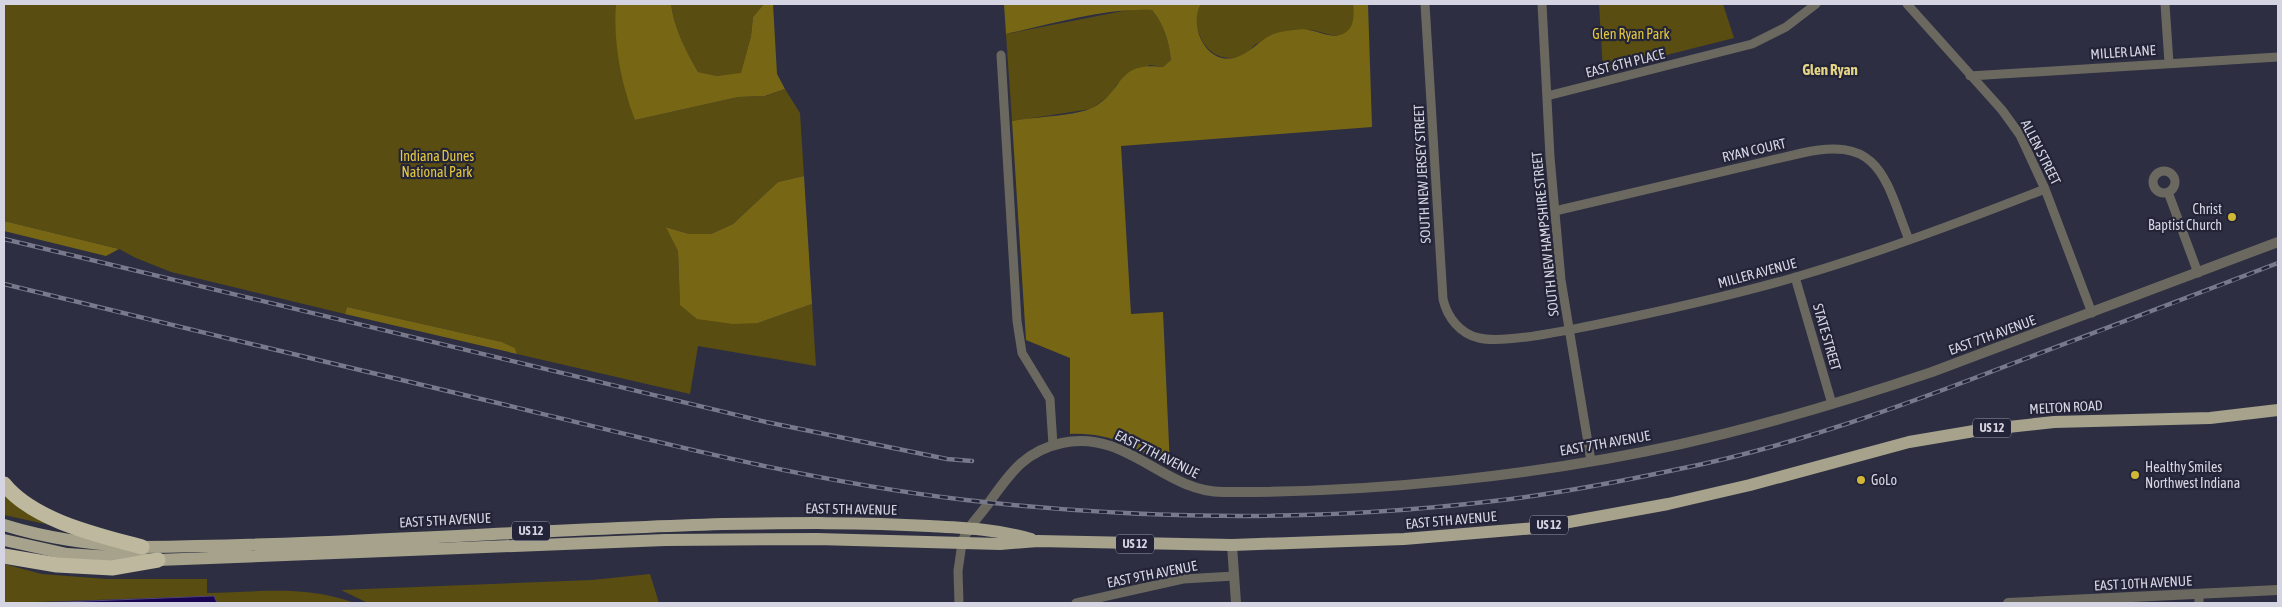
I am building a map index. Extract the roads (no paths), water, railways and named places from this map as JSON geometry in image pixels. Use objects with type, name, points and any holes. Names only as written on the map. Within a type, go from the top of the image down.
[{"type":"highway","points":[[4,484],[23,501],[59,521],[84,531],[142,547]]},
{"type":"highway","points":[[4,556],[57,565],[112,568],[158,560]]},
{"type":"main road","name":"MELTON ROAD","points":[[1858,454],[1933,438],[2014,425],[2210,418],[2278,410]]},
{"type":"main road","name":"EAST 5TH AVENUE","points":[[4,540],[67,554],[158,560],[616,541],[817,539],[1000,544],[1038,541],[1232,545],[1404,539],[1536,528],[1668,504],[1750,485],[1858,454]]},
{"type":"main road","name":"EAST 5TH AVENUE","points":[[4,525],[58,539],[96,545],[142,547],[606,528],[790,523],[902,524],[968,528],[1006,532],[1038,541]]},
{"type":"street","name":"SOUTH NEW JERSEY STREET","points":[[1425,4],[1443,299],[1453,322],[1467,334]]},
{"type":"street","name":"SOUTH NEW HAMPSHIRE STREET","points":[[1542,4],[1561,280],[1591,461]]},
{"type":"street","name":"EAST 6TH PLACE","points":[[1547,96],[1752,44],[1786,27],[1816,4]]},
{"type":"street","name":"ALLEN STREET","points":[[1907,4],[2012,123],[2027,148],[2045,189],[2092,313]]},
{"type":"street","points":[[2165,4],[2169,63]]},
{"type":"street","points":[[1001,55],[1017,321],[1022,353],[1050,400],[1053,446]]},
{"type":"street","name":"MILLER LANE","points":[[1970,76],[2278,57]]},
{"type":"street","name":"RYAN COURT","points":[[1555,211],[1816,150],[1843,148],[1859,154],[1873,164],[1882,175],[1909,240]]},
{"type":"street","name":"MILLER AVENUE","points":[[1467,334],[1481,339],[1496,340],[1569,330],[1657,312],[1795,277],[1909,240],[2045,189]]},
{"type":"street","points":[[2168,192],[2198,273]]},
{"type":"street","name":"EAST 7TH AVENUE","points":[[962,543],[968,528],[1016,468],[1035,453],[1053,446],[1082,441],[1110,445],[1127,451],[1188,485],[1214,492],[1284,492],[1381,486],[1500,474],[1591,461],[1680,444],[1832,404],[1932,372],[2278,242]]},
{"type":"street","name":"STATE STREET","points":[[1795,277],[1832,404]]},
{"type":"street","points":[[959,603],[958,571],[962,543]]},
{"type":"street","points":[[1232,545],[1236,603]]},
{"type":"street","name":"EAST 9TH AVENUE","points":[[1076,603],[1183,579],[1234,576]]},
{"type":"street","name":"EAST 10TH AVENUE","points":[[2008,603],[2199,599],[2278,590]]},
{"type":"railway","points":[[4,239],[766,422],[947,459],[972,461]]},
{"type":"railway","points":[[4,284],[677,447],[850,483],[966,500],[1032,507],[1098,512],[1230,516],[1362,513],[1494,501],[1587,487],[1722,460],[1765,449],[1890,409],[2278,263]]},
{"type":"place","name":"Christ Baptist Church","points":[[2232,217]]},
{"type":"place","name":"Healthy Smiles Northwest Indiana","points":[[2135,475]]},
{"type":"place","name":"GoLo","points":[[1861,480]]},
{"type":"district","name":"Glen Ryan","points":[[1830,69]]},
{"type":"park label","name":"Glen Ryan Park","points":[[1631,34]]},
{"type":"park label","name":"Indiana Dunes National Park","points":[[437,164]]}]
